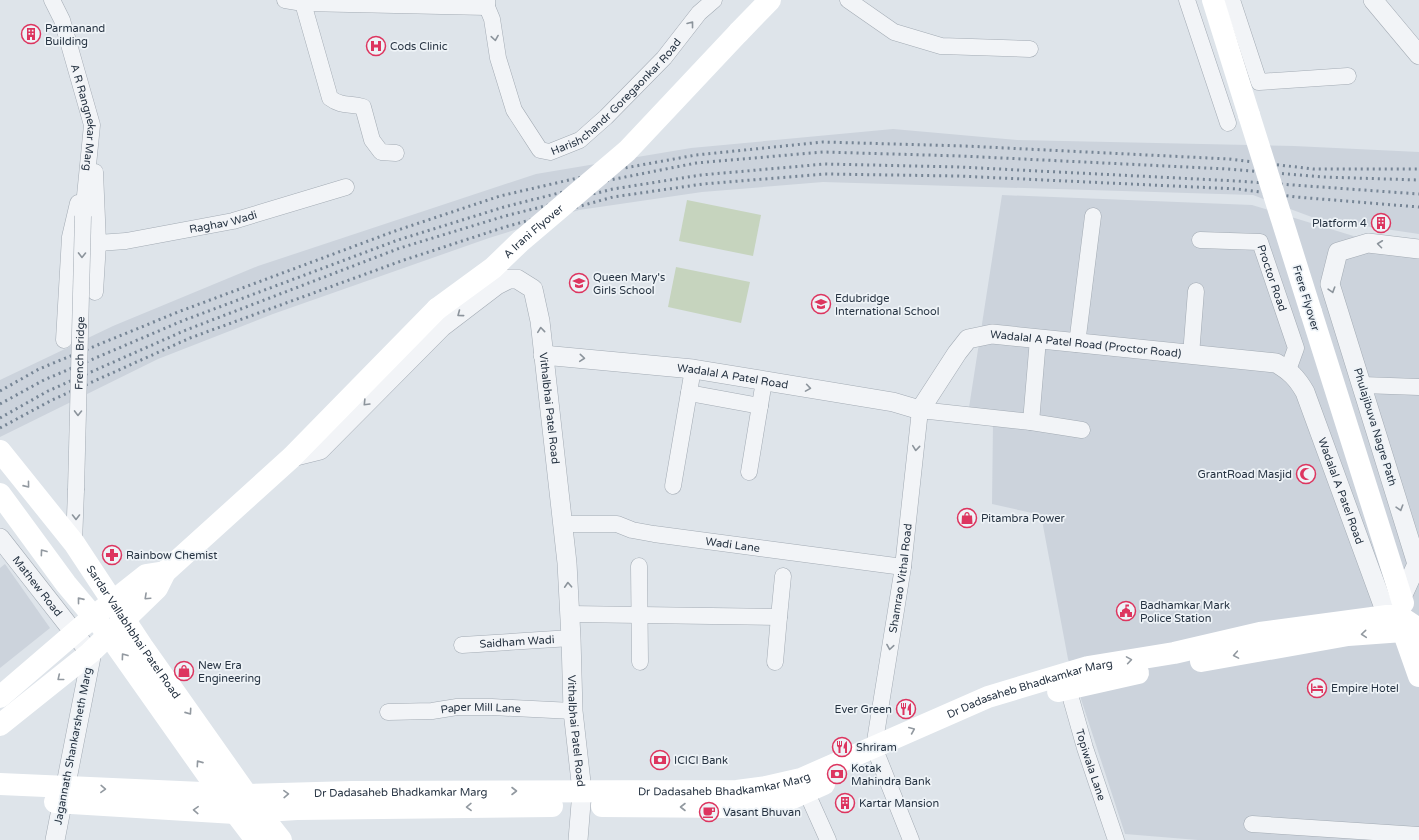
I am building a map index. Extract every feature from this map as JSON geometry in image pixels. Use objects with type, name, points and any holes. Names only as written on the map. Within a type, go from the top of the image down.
[{"type":"main road","name":"A Irani Flyover","points":[[119,610],[157,588],[165,572],[292,457],[437,309],[493,268],[521,241],[627,150],[770,0]]},
{"type":"main road","name":"Frere Flyover","points":[[1213,0],[1405,617],[1419,676]]},
{"type":"main road","name":"Sardar Vallabhbhai Patel Road","points":[[2,453],[74,543],[119,610],[247,807],[256,840]]},
{"type":"main road","name":"Sardar Vallabhbhai Patel Road","points":[[0,494],[66,584],[108,634],[222,794]]},
{"type":"main road","points":[[0,697],[93,617],[119,610]]},
{"type":"main road","points":[[0,725],[90,653],[108,634],[119,610]]},
{"type":"main road","name":"Dr Dadasaheb Bhadkamkar Marg","points":[[937,727],[1068,688],[1176,665],[1348,635],[1405,617]]},
{"type":"main road","name":"Dr Dadasaheb Bhadkamkar Marg","points":[[152,800],[222,794],[247,807],[352,792],[581,799],[737,807],[786,801],[877,754],[937,727],[988,697],[1088,667],[1174,653],[1260,633],[1405,617]]},
{"type":"main road","name":"Dr Dadasaheb Bhadkamkar Marg","points":[[3,791],[297,809],[581,799],[737,791],[766,787],[801,779],[877,754]]},
{"type":"main road","points":[[247,807],[281,840]]},
{"type":"main road","points":[[284,840],[285,828],[297,809]]},
{"type":"street","name":"A R Rangnekar Marg","points":[[52,0],[62,20],[92,125],[83,216]]},
{"type":"street","points":[[285,0],[303,3],[487,3]]},
{"type":"street","name":"Harishchandr Goregaonkar Road","points":[[487,3],[492,19],[498,58],[514,110],[540,150],[550,152],[580,140],[606,116],[664,58],[699,13],[714,0]]},
{"type":"street","points":[[848,0],[894,32],[941,46],[1030,49]]},
{"type":"street","points":[[1187,0],[1228,123]]},
{"type":"street","points":[[1232,0],[1259,82],[1348,76]]},
{"type":"street","points":[[1373,0],[1419,54]]},
{"type":"street","points":[[303,3],[330,98],[338,104],[363,107],[372,140],[381,152],[396,153]]},
{"type":"street","points":[[92,125],[98,243],[95,292]]},
{"type":"street","points":[[64,340],[70,237],[90,156]]},
{"type":"street","name":"Raghav Wadi","points":[[98,243],[126,241],[233,221],[346,187]]},
{"type":"street","name":"French Bridge","points":[[74,543],[83,216]]},
{"type":"street","points":[[1077,344],[1093,216]]},
{"type":"street","name":"Proctor Road","points":[[1200,240],[1260,242],[1296,348],[1288,370]]},
{"type":"street","name":"Phulajibuva Nagre Path","points":[[1405,617],[1417,564],[1330,284],[1338,252],[1368,243],[1419,249]]},
{"type":"street","name":"Vithalbhai Patel Road","points":[[292,457],[320,450],[442,327],[497,285],[509,279],[517,279],[533,289],[540,321],[563,524],[570,614],[573,711],[581,799],[578,840]]},
{"type":"street","points":[[1191,355],[1196,291]]},
{"type":"street","name":"Wadalal A Patel Road (Proctor Road)","points":[[920,410],[956,353],[968,339],[992,334],[1077,344],[1276,363],[1288,370]]},
{"type":"street","points":[[1031,422],[1038,339]]},
{"type":"street","name":"Wadalal A Patel Road","points":[[543,355],[693,369],[893,402],[920,410]]},
{"type":"street","points":[[673,486],[693,369]]},
{"type":"street","name":"Wadalal A Patel Road","points":[[1288,370],[1298,379],[1305,392],[1405,617]]},
{"type":"street","points":[[749,472],[764,381]]},
{"type":"street","points":[[1362,385],[1419,387]]},
{"type":"street","points":[[689,393],[760,406]]},
{"type":"street","points":[[920,410],[1031,422],[1082,430]]},
{"type":"street","name":"Shamrao Vithal Road","points":[[877,754],[903,567],[920,410]]},
{"type":"street","name":"Wadi Lane","points":[[563,524],[617,524],[632,530],[654,534],[903,567]]},
{"type":"street","name":"Mathew Road","points":[[0,538],[75,634]]},
{"type":"street","points":[[640,566],[640,662]]},
{"type":"street","points":[[775,662],[783,576]]},
{"type":"street","points":[[570,614],[779,617]]},
{"type":"street","name":"Jagannath Shankarsheth Marg","points":[[55,840],[90,665],[90,653],[75,634]]},
{"type":"street","name":"Saidham Wadi","points":[[462,645],[571,638]]},
{"type":"street","name":"Topiwala Lane","points":[[1068,688],[1085,748],[1116,840]]},
{"type":"street","name":"Paper Mill Lane","points":[[388,712],[432,711],[457,707],[492,707],[573,711]]},
{"type":"street","points":[[877,754],[911,840]]},
{"type":"street","points":[[806,791],[828,840]]},
{"type":"street","points":[[1252,824],[1419,835]]},
{"type":"shaded area","points":[[893,129],[1017,140],[1294,146],[1419,152],[1419,234],[1317,219],[1253,195],[823,182],[702,192],[579,210],[489,238],[273,314],[158,359],[0,437],[0,380],[113,326],[258,266],[536,174],[691,148]]},
{"type":"shaded area","points":[[1002,195],[1252,205],[1419,256],[1419,840],[1198,840],[1125,834],[1068,659],[1041,515],[992,504],[993,423],[968,414]]},
{"type":"shaded area","points":[[5,564],[50,628],[0,668],[0,568]]},
{"type":"green space","points":[[687,200],[761,215],[753,256],[679,241]]},
{"type":"green space","points":[[676,267],[750,282],[741,323],[668,307]]},
{"type":"railway","points":[[0,391],[39,369],[178,312],[395,231],[500,196],[608,171],[696,155],[823,142],[965,146],[1229,159],[1313,169],[1419,169]]},
{"type":"railway","points":[[0,404],[44,380],[182,321],[398,240],[504,207],[610,180],[696,163],[823,152],[961,156],[1227,169],[1323,177],[1419,180]]},
{"type":"railway","points":[[0,418],[48,391],[186,330],[400,248],[505,216],[613,189],[701,175],[825,164],[959,167],[1237,181],[1419,194]]},
{"type":"railway","points":[[0,428],[52,400],[190,338],[404,260],[505,227],[613,197],[703,184],[825,174],[958,176],[1238,189],[1296,197],[1419,207]]},
{"type":"place","name":"Parmanand Building","points":[[31,34]]},
{"type":"place","name":"Cods Clinic","points":[[376,46]]},
{"type":"place","name":"Platform 4","points":[[1381,223]]},
{"type":"place","name":"Queen Mary's Girls School","points":[[579,283]]},
{"type":"place","name":"Edubridge International School","points":[[821,304]]},
{"type":"place","name":"GrantRoad Masjid","points":[[1306,474]]},
{"type":"place","name":"Pitambra Power","points":[[967,518]]},
{"type":"place","name":"Rainbow Chemist","points":[[112,555]]},
{"type":"place","name":"Badhamkar Mark Police Station","points":[[1126,611]]},
{"type":"place","name":"New Era Engineering","points":[[184,671]]},
{"type":"place","name":"Empire Hotel","points":[[1317,688]]},
{"type":"place","name":"Ever Green","points":[[906,709]]},
{"type":"place","name":"Shriram","points":[[842,747]]},
{"type":"place","name":"ICICI Bank","points":[[660,760]]},
{"type":"place","name":"Kotak Mahindra Bank","points":[[837,774]]},
{"type":"place","name":"Kartar Mansion","points":[[845,803]]},
{"type":"place","name":"Vasant Bhuvan","points":[[709,812]]}]
